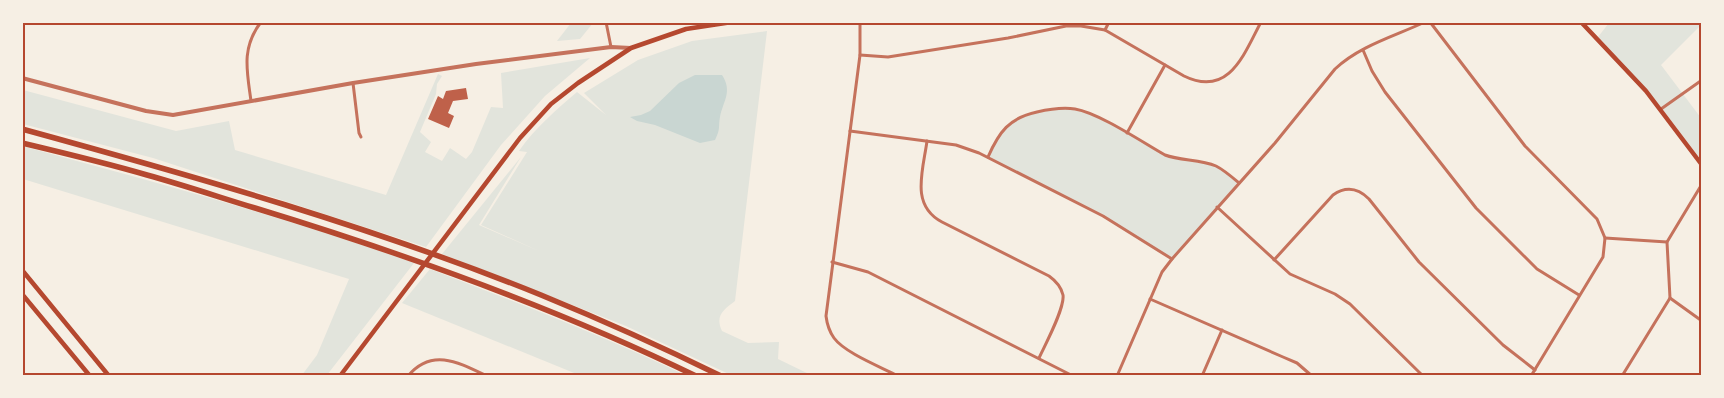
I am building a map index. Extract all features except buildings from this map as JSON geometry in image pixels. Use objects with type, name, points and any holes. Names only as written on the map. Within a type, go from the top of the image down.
[{"type":"highway","points":[[22,129],[153,165],[297,209],[456,263],[540,294],[720,376]]},
{"type":"highway","points":[[22,143],[147,175],[360,240],[566,316],[630,343],[696,376]]},
{"type":"main road","points":[[340,376],[520,138],[546,109],[578,83],[631,48],[686,29],[732,22]]},
{"type":"main road","points":[[1581,22],[1633,76],[1661,109],[1702,165]]},
{"type":"main road","points":[[22,270],[109,376]]},
{"type":"main road","points":[[22,294],[90,376]]},
{"type":"street","points":[[251,100],[246,64],[247,52],[262,22]]},
{"type":"street","points":[[606,22],[611,47]]},
{"type":"street","points":[[860,22],[860,55],[826,316],[827,324],[838,343],[898,376]]},
{"type":"street","points":[[1105,30],[1109,22]]},
{"type":"street","points":[[860,55],[888,57],[1008,38],[1066,26],[1081,26],[1105,30],[1191,79],[1206,82],[1217,80],[1235,69],[1261,22]]},
{"type":"street","points":[[1116,376],[1162,272],[1335,69],[1344,61],[1363,50],[1425,22]]},
{"type":"street","points":[[1430,22],[1525,146],[1597,219],[1605,238],[1603,256],[1531,376]]},
{"type":"street","points":[[22,78],[165,114],[186,114],[251,100],[476,64],[611,47],[631,48]]},
{"type":"street","points":[[1363,50],[1384,92],[1476,208],[1537,269],[1579,295]]},
{"type":"street","points":[[1127,133],[1165,65]]},
{"type":"street","points":[[1661,109],[1702,80]]},
{"type":"street","points":[[352,83],[361,137]]},
{"type":"street","points":[[988,157],[999,136],[1012,122],[1027,114],[1065,108],[1084,111],[1174,158],[1202,162],[1218,167],[1239,182]]},
{"type":"street","points":[[849,132],[963,147],[988,157],[1103,216],[1172,259]]},
{"type":"street","points":[[927,141],[921,192],[922,202],[929,214],[1049,276],[1060,287],[1063,296],[1062,306],[1039,358]]},
{"type":"street","points":[[1622,376],[1670,298],[1667,242],[1702,184]]},
{"type":"street","points":[[1274,260],[1333,194],[1344,189],[1359,190],[1369,199],[1419,262],[1502,345],[1535,370]]},
{"type":"street","points":[[1217,208],[1290,274],[1336,294],[1350,304],[1422,376]]},
{"type":"street","points":[[1605,238],[1667,242]]},
{"type":"street","points":[[832,262],[868,272],[1073,376]]},
{"type":"street","points":[[1670,298],[1702,321]]},
{"type":"street","points":[[1150,299],[1283,356],[1312,376]]},
{"type":"street","points":[[1202,376],[1222,330]]},
{"type":"street","points":[[408,376],[414,369],[426,362],[444,359],[487,376]]},
{"type":"shaded area","points":[[571,23],[593,23],[580,39],[557,41]]},
{"type":"shaded area","points":[[1609,23],[1701,23],[1661,65],[1701,118],[1702,161],[1660,106],[1598,37]]},
{"type":"shaded area","points":[[767,31],[735,301],[724,310],[719,321],[722,331],[748,343],[779,342],[778,359],[811,375],[731,375],[626,326],[442,254],[521,157],[479,225],[539,251],[481,225],[527,152],[519,151],[539,127],[577,92],[606,115],[584,93],[638,60],[692,41]]},
{"type":"shaded area","points":[[590,58],[545,96],[501,145],[426,247],[153,158],[23,124],[23,90],[176,131],[229,121],[235,150],[386,195],[438,74],[442,76],[437,84],[436,94],[420,132],[431,142],[425,152],[442,161],[450,148],[466,159],[472,152],[491,107],[503,108],[501,73]]},
{"type":"shaded area","points":[[695,75],[722,75],[727,86],[719,130],[715,140],[700,143],[630,117],[650,111],[679,83]]},
{"type":"shaded area","points":[[1065,108],[1095,115],[1165,155],[1218,167],[1239,183],[1172,259],[1103,216],[988,157],[1002,133],[1018,119]]},
{"type":"shaded area","points":[[22,146],[269,215],[414,263],[327,375],[302,375],[317,355],[349,279],[23,179]]},
{"type":"shaded area","points":[[430,269],[527,306],[685,375],[579,375],[402,303]]}]
